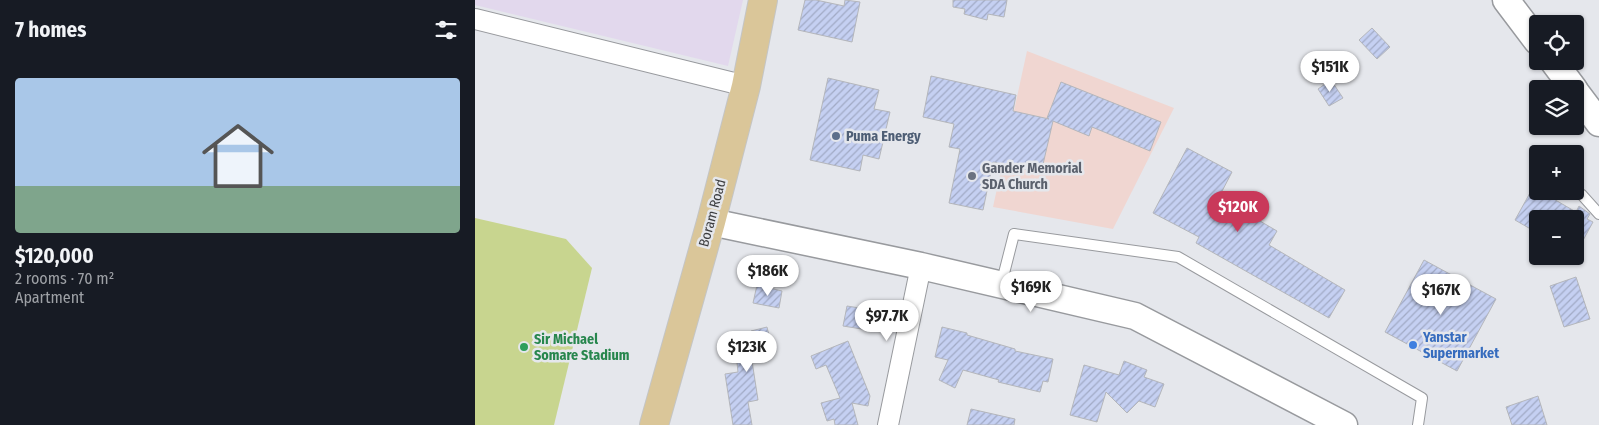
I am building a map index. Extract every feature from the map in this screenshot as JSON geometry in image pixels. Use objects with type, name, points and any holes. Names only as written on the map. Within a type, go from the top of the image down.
[{"type":"main road","name":"Boram Road","points":[[657,422],[746,86],[763,0]]},
{"type":"street","points":[[1507,0],[1529,30]]},
{"type":"street","points":[[475,19],[746,86]]},
{"type":"street","points":[[1584,103],[1599,123]]},
{"type":"street","points":[[711,222],[921,266],[1135,316],[1343,425]]},
{"type":"street","points":[[888,425],[921,266]]},
{"type":"lane","points":[[1584,197],[1599,214]]},
{"type":"lane","points":[[1001,285],[1014,234],[1178,257],[1422,398],[1418,425]]},
{"type":"shaded area","points":[[475,0],[743,0],[728,66],[475,5]]},
{"type":"shaded area","points":[[1027,51],[1174,108],[1113,229],[993,207]]},
{"type":"green space","name":"Sir Michael Somare Stadium","points":[[475,218],[566,239],[592,268],[554,425],[475,425]]},
{"type":"building","points":[[805,0],[816,0],[844,6],[845,0],[860,2],[852,42],[798,30]]},
{"type":"building","points":[[953,0],[1007,0],[1004,17],[988,14],[987,20],[964,14],[965,9],[953,7]]},
{"type":"building","points":[[1372,28],[1390,47],[1377,59],[1359,40]]},
{"type":"building","points":[[931,76],[1016,95],[1013,111],[1049,119],[1047,118],[1061,82],[1161,122],[1150,151],[1092,127],[1089,136],[1053,121],[1041,173],[993,162],[983,210],[949,203],[960,149],[949,147],[954,124],[923,117]]},
{"type":"building","points":[[828,78],[879,90],[874,109],[890,112],[879,159],[863,155],[860,171],[810,160]]},
{"type":"building","points":[[1331,80],[1343,98],[1329,106],[1318,89]]},
{"type":"building","points":[[1187,148],[1232,172],[1219,197],[1277,231],[1269,245],[1345,290],[1329,318],[1196,243],[1199,237],[1153,213]]},
{"type":"building","points":[[1529,195],[1529,200],[1555,200],[1573,210],[1529,210],[1529,228],[1515,220]]},
{"type":"building","points":[[1579,206],[1590,214],[1587,219],[1593,222],[1584,238],[1584,210],[1577,210]]},
{"type":"building","points":[[1424,260],[1496,299],[1457,371],[1385,332]]},
{"type":"building","points":[[1576,277],[1590,319],[1564,327],[1550,286]]},
{"type":"building","points":[[757,285],[782,291],[779,308],[753,303]]},
{"type":"building","points":[[847,306],[872,310],[868,330],[843,326]]},
{"type":"building","points":[[767,327],[774,356],[752,361],[758,400],[748,402],[752,425],[733,425],[725,374],[738,372],[734,335],[751,333],[751,331]]},
{"type":"building","points":[[942,327],[967,333],[967,335],[1015,349],[1015,351],[1053,359],[1048,382],[1043,381],[1040,392],[998,382],[999,380],[963,370],[955,388],[939,380],[948,360],[935,357]]},
{"type":"building","points":[[848,341],[870,396],[868,406],[852,403],[858,425],[835,425],[834,419],[827,421],[821,403],[840,398],[826,365],[816,369],[811,356]]},
{"type":"building","points":[[1124,361],[1147,370],[1144,377],[1164,384],[1155,407],[1139,401],[1127,413],[1106,392],[1097,422],[1070,415],[1084,365],[1119,375]]},
{"type":"building","points":[[1538,396],[1547,425],[1512,425],[1506,407]]},
{"type":"building","points":[[971,409],[1015,419],[1014,425],[967,425]]},
{"type":"place","name":"Puma Energy","points":[[836,136]]},
{"type":"place","name":"Gander Memorial SDA Church","points":[[972,176]]},
{"type":"place","name":"Yanstar Supermarket","points":[[1413,345]]},
{"type":"place","name":"Sir Michael Somare Stadium","points":[[524,347]]}]
